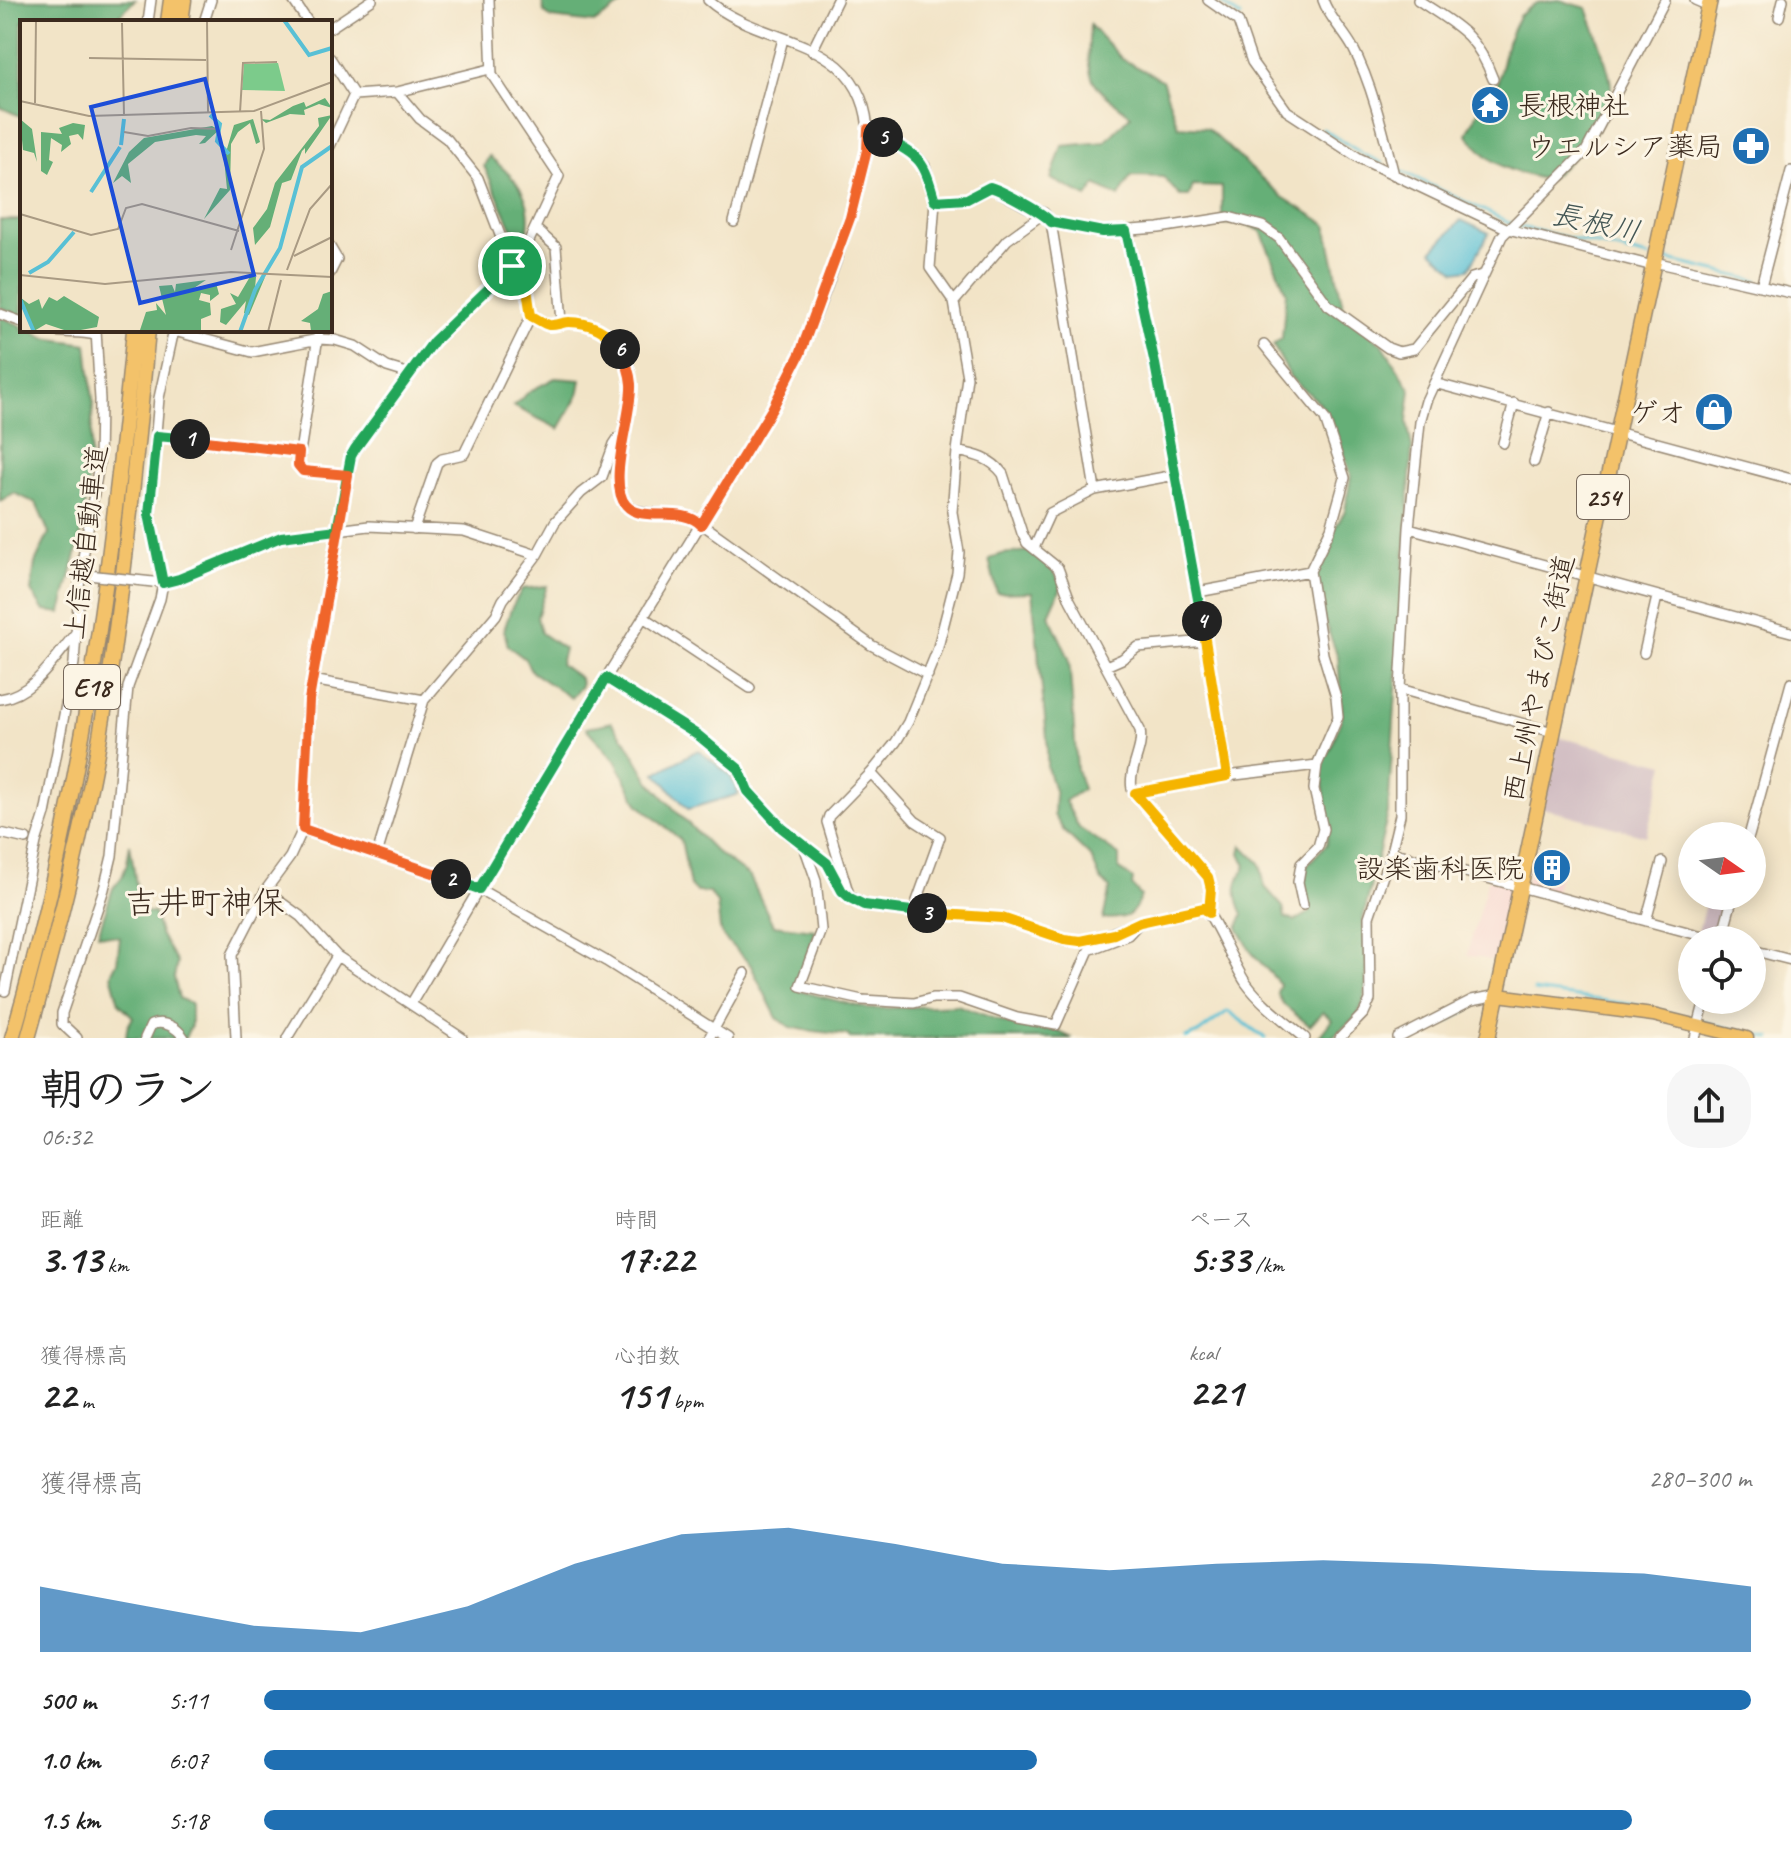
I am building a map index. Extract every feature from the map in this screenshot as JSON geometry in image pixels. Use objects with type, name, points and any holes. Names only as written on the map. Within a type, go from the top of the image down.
[{"type":"highway","points":[[168,20],[171,0]]},
{"type":"highway","points":[[181,20],[184,0]]},
{"type":"highway","name":"西上州やまびこ街道","points":[[1488,1038],[1654,264],[1705,2]]},
{"type":"highway","name":"上信越自動車道","points":[[12,1038],[62,843],[93,679],[113,537],[134,332]]},
{"type":"highway","name":"上信越自動車道","points":[[28,1038],[77,847],[99,737],[124,565],[148,332]]},
{"type":"main road","points":[[1498,995],[1618,1009],[1747,1038]]},
{"type":"street","points":[[148,20],[151,0]]},
{"type":"street","points":[[205,20],[211,0]]},
{"type":"street","points":[[293,0],[307,20]]},
{"type":"street","points":[[332,27],[372,0]]},
{"type":"street","points":[[236,1038],[232,955],[265,891],[290,857],[303,829],[312,680],[337,530],[355,449],[434,341],[522,256],[559,176],[492,75],[489,0]]},
{"type":"street","points":[[411,1004],[772,409],[800,354],[850,218],[867,150],[868,129],[864,104],[853,82],[835,64],[727,14],[708,0]]},
{"type":"street","points":[[812,51],[837,0]]},
{"type":"street","points":[[1208,0],[1238,21],[1252,62],[1287,111],[1359,158],[1508,229],[1791,293]]},
{"type":"street","points":[[1323,0],[1362,68],[1394,175]]},
{"type":"street","points":[[1418,0],[1473,39],[1484,55],[1493,79]]},
{"type":"street","points":[[1340,1038],[1364,1013],[1370,1000],[1369,917],[1391,852],[1401,797],[1400,689],[1409,528],[1420,422],[1434,383],[1502,236],[1586,151],[1665,0]]},
{"type":"street","points":[[1779,17],[1783,0]]},
{"type":"street","points":[[734,222],[783,39]]},
{"type":"street","points":[[332,61],[354,95]]},
{"type":"street","points":[[354,95],[397,92],[490,69]]},
{"type":"street","points":[[397,92],[420,119],[447,139],[478,178],[512,266]]},
{"type":"street","points":[[332,142],[354,95]]},
{"type":"street","points":[[850,898],[827,822],[829,816],[896,742],[928,675],[958,563],[952,512],[967,377],[954,302],[930,268],[935,201],[925,166],[918,158],[868,129]]},
{"type":"street","points":[[1761,286],[1791,171]]},
{"type":"street","points":[[935,201],[967,199],[990,187],[1048,217],[1103,232],[1229,217],[1262,226],[1279,238],[1328,305],[1378,342],[1399,352],[1414,349],[1472,278],[1482,275]]},
{"type":"street","points":[[954,302],[1007,240],[1048,217]]},
{"type":"street","points":[[1048,217],[1095,490]]},
{"type":"street","points":[[536,229],[556,247],[562,322]]},
{"type":"street","points":[[1126,231],[1155,364],[1198,592],[1227,776]]},
{"type":"street","points":[[332,250],[337,259],[332,269]]},
{"type":"street","points":[[414,529],[437,463],[464,454],[531,316],[522,256]]},
{"type":"street","points":[[0,314],[20,321]]},
{"type":"street","points":[[531,316],[550,325],[582,323],[599,329],[619,346],[629,369],[631,388],[618,481],[627,507],[657,515],[695,519],[871,645],[928,675]]},
{"type":"street","points":[[55,332],[82,332]]},
{"type":"street","points":[[5,991],[67,706],[99,464],[100,400],[95,332]]},
{"type":"street","points":[[77,1038],[62,1024],[62,1013],[112,856],[128,687],[160,599],[149,514],[159,398],[174,332]]},
{"type":"street","points":[[178,332],[252,352],[319,334],[355,346],[387,367],[410,374]]},
{"type":"street","points":[[319,334],[298,465],[303,471],[348,475]]},
{"type":"street","points":[[1264,345],[1325,419],[1345,478],[1331,528],[1310,571],[1323,654],[1336,697],[1338,717],[1317,765],[1314,789],[1323,829],[1318,847],[1301,864],[1298,882],[1303,905]]},
{"type":"street","points":[[1434,383],[1790,476]]},
{"type":"street","points":[[1503,443],[1514,403]]},
{"type":"street","points":[[1534,462],[1549,412]]},
{"type":"street","points":[[377,854],[424,700],[496,615],[516,580],[537,555],[555,522],[581,493],[602,477],[614,444],[625,435]]},
{"type":"street","points":[[157,436],[299,452]]},
{"type":"street","points":[[957,451],[986,458],[996,465],[1003,474],[1027,543],[1058,568],[1070,600],[1140,730],[1142,740],[1131,781],[1135,793],[1208,877],[1211,889],[1209,913]]},
{"type":"street","points":[[1034,548],[1050,513],[1095,490],[1175,475]]},
{"type":"street","points":[[84,575],[158,582],[179,579],[281,537],[369,526],[473,533],[537,555]]},
{"type":"street","points":[[1409,528],[1791,632]]},
{"type":"street","points":[[1198,592],[1310,571]]},
{"type":"street","points":[[1644,653],[1657,597]]},
{"type":"street","points":[[643,617],[750,688]]},
{"type":"street","points":[[0,699],[23,692],[75,634]]},
{"type":"street","points":[[1106,666],[1138,647],[1206,641]]},
{"type":"street","points":[[606,678],[699,736],[739,769],[748,791],[782,828],[827,863],[842,891],[850,898],[864,905],[913,912],[1002,918],[1064,939],[1080,941],[1114,934],[1140,922],[1204,908],[1245,982],[1266,1006],[1305,1038]]},
{"type":"street","points":[[312,680],[424,700]]},
{"type":"street","points":[[1753,822],[1791,683]]},
{"type":"street","points":[[1400,689],[1553,732]]},
{"type":"street","points":[[1135,793],[1227,776],[1317,765]]},
{"type":"street","points":[[871,773],[915,821],[940,837],[913,912]]},
{"type":"street","points":[[303,829],[479,889],[606,961],[712,1034],[728,1038]]},
{"type":"street","points":[[0,833],[26,839]]},
{"type":"street","points":[[804,846],[816,880],[821,930],[800,986],[862,1000],[914,1003],[933,998],[959,998],[1017,1018],[1056,1025],[1089,950],[1128,935],[1140,922]]},
{"type":"street","points":[[1391,852],[1678,929]]},
{"type":"street","points":[[1646,921],[1662,862]]},
{"type":"street","points":[[265,891],[300,916],[337,956],[462,1038]]},
{"type":"street","points":[[1766,954],[1791,960]]},
{"type":"street","points":[[287,1038],[337,956]]},
{"type":"street","points":[[712,1034],[745,973]]},
{"type":"street","points":[[1398,1038],[1472,1000],[1498,995]]},
{"type":"street","points":[[1695,1038],[1701,1014]]},
{"type":"street","points":[[145,1038],[151,1025],[159,1022],[171,1026],[184,1038]]},
{"type":"shaded area","points":[[1558,737],[1665,764],[1646,836],[1543,808]]},
{"type":"shaded area","points":[[1533,851],[1564,858],[1555,894],[1525,886]]},
{"type":"shaded area","points":[[1488,879],[1510,884],[1495,961],[1467,955]]},
{"type":"shaded area","points":[[1704,910],[1727,910],[1723,926],[1700,926]]},
{"type":"green space","points":[[0,0],[135,0],[114,20],[20,20],[20,116],[0,107]]},
{"type":"green space","points":[[542,0],[629,0],[594,23],[551,18],[544,12]]},
{"type":"green space","points":[[1559,0],[1587,8],[1605,61],[1611,94],[1608,109],[1592,136],[1548,180],[1523,174],[1493,161],[1467,134],[1480,108],[1495,94],[1507,42],[1519,16],[1536,3]]},
{"type":"green space","points":[[1090,25],[1122,59],[1162,80],[1178,126],[1207,128],[1281,196],[1326,224],[1344,311],[1383,345],[1411,390],[1407,421],[1412,448],[1388,813],[1363,919],[1367,972],[1365,998],[1358,1015],[1331,1038],[1318,1038],[1332,1020],[1323,1012],[1310,1026],[1284,1005],[1277,993],[1280,984],[1252,953],[1238,928],[1243,914],[1237,889],[1246,866],[1240,853],[1242,845],[1260,863],[1265,887],[1283,907],[1285,918],[1295,921],[1309,913],[1304,883],[1307,865],[1327,844],[1329,822],[1320,765],[1332,745],[1342,717],[1338,657],[1315,596],[1315,576],[1325,545],[1345,511],[1351,475],[1331,420],[1319,402],[1291,378],[1273,345],[1282,338],[1286,292],[1261,231],[1246,224],[1222,224],[1222,187],[1193,186],[1189,196],[1180,196],[1163,177],[1131,176],[1119,197],[1096,185],[1087,197],[1051,179],[1062,146],[1105,142],[1131,115],[1105,95],[1092,78]]},
{"type":"green space","points":[[489,156],[518,185],[528,205],[528,231],[524,246],[520,246],[484,166]]},
{"type":"green space","points":[[0,220],[20,220],[20,315],[0,307]]},
{"type":"green space","points":[[0,317],[20,325],[20,332],[34,332],[45,338],[87,344],[93,400],[90,463],[81,535],[61,613],[44,611],[31,591],[35,563],[49,533],[36,503],[14,493],[0,501]]},
{"type":"green space","points":[[555,378],[581,380],[578,396],[559,429],[513,406],[530,391]]},
{"type":"green space","points":[[1028,551],[1052,568],[1062,586],[1049,615],[1069,658],[1077,770],[1083,789],[1065,801],[1079,828],[1119,855],[1119,869],[1133,879],[1132,886],[1141,896],[1127,916],[1103,919],[1110,888],[1100,879],[1091,857],[1064,831],[1054,815],[1055,794],[1047,767],[1047,738],[1032,592],[997,593],[989,559]]},
{"type":"green space","points":[[547,586],[537,617],[541,633],[564,649],[560,664],[580,678],[581,686],[571,698],[532,672],[525,659],[508,646],[504,630],[522,589]]},
{"type":"green space","points":[[611,722],[650,782],[676,811],[715,851],[750,877],[773,925],[816,930],[796,990],[869,1009],[957,1005],[1015,1026],[1057,1031],[1072,1038],[851,1038],[848,1035],[790,1027],[777,1018],[750,964],[724,938],[717,903],[709,893],[697,892],[690,886],[681,840],[639,805],[615,760],[586,728]]},
{"type":"green space","points":[[130,844],[140,911],[154,913],[160,934],[177,963],[174,978],[179,998],[191,1004],[191,1025],[185,1038],[126,1038],[133,1017],[119,1003],[111,974],[117,962],[120,937],[98,934],[113,888],[122,877],[127,863]]},
{"type":"water","points":[[1461,220],[1489,233],[1469,269],[1456,271],[1432,251]]},
{"type":"water","points":[[698,750],[730,775],[739,794],[688,809],[656,773]]},
{"type":"waterway","name":"長根川","points":[[1218,0],[1240,17]]},
{"type":"waterway","name":"長根川","points":[[1323,129],[1383,163]]},
{"type":"waterway","name":"長根川","points":[[1401,171],[1517,226],[1649,257]]},
{"type":"waterway","name":"長根川","points":[[1660,258],[1758,281]]},
{"type":"waterway","points":[[1534,991],[1635,1005],[1771,1038]]},
{"type":"waterway","points":[[1411,1038],[1449,1021],[1477,1003]]},
{"type":"waterway","points":[[1186,1038],[1228,1011],[1265,1038]]},
{"type":"place","name":"長根神社","points":[[1490,105]]},
{"type":"place","name":"ウエルシア薬局","points":[[1751,146]]},
{"type":"place","name":"ゲオ","points":[[1714,412]]},
{"type":"place","name":"設楽歯科医院","points":[[1552,868]]},
{"type":"district","name":"吉井町神保","points":[[205,902]]},
{"type":"route","points":[[512,266],[434,341],[355,449],[337,530],[263,542],[163,583],[149,514],[157,436],[299,452],[300,470],[348,475],[337,530],[309,700],[303,829],[479,889],[606,678],[699,736],[739,769],[748,791],[782,828],[827,863],[842,891],[864,905],[1002,918],[1064,939],[1080,941],[1114,934],[1140,922],[1188,910],[1204,908],[1209,913],[1211,889],[1208,877],[1135,793],[1227,776],[1198,592],[1155,364],[1126,231],[1103,232],[1051,222],[1044,213],[990,187],[967,199],[935,201],[925,166],[918,158],[868,129],[867,150],[850,218],[800,354],[772,409],[701,525],[687,516],[657,515],[631,509],[623,502],[618,481],[631,388],[629,369],[619,346],[599,329],[582,323],[550,325],[531,316],[522,256],[512,266]]}]
